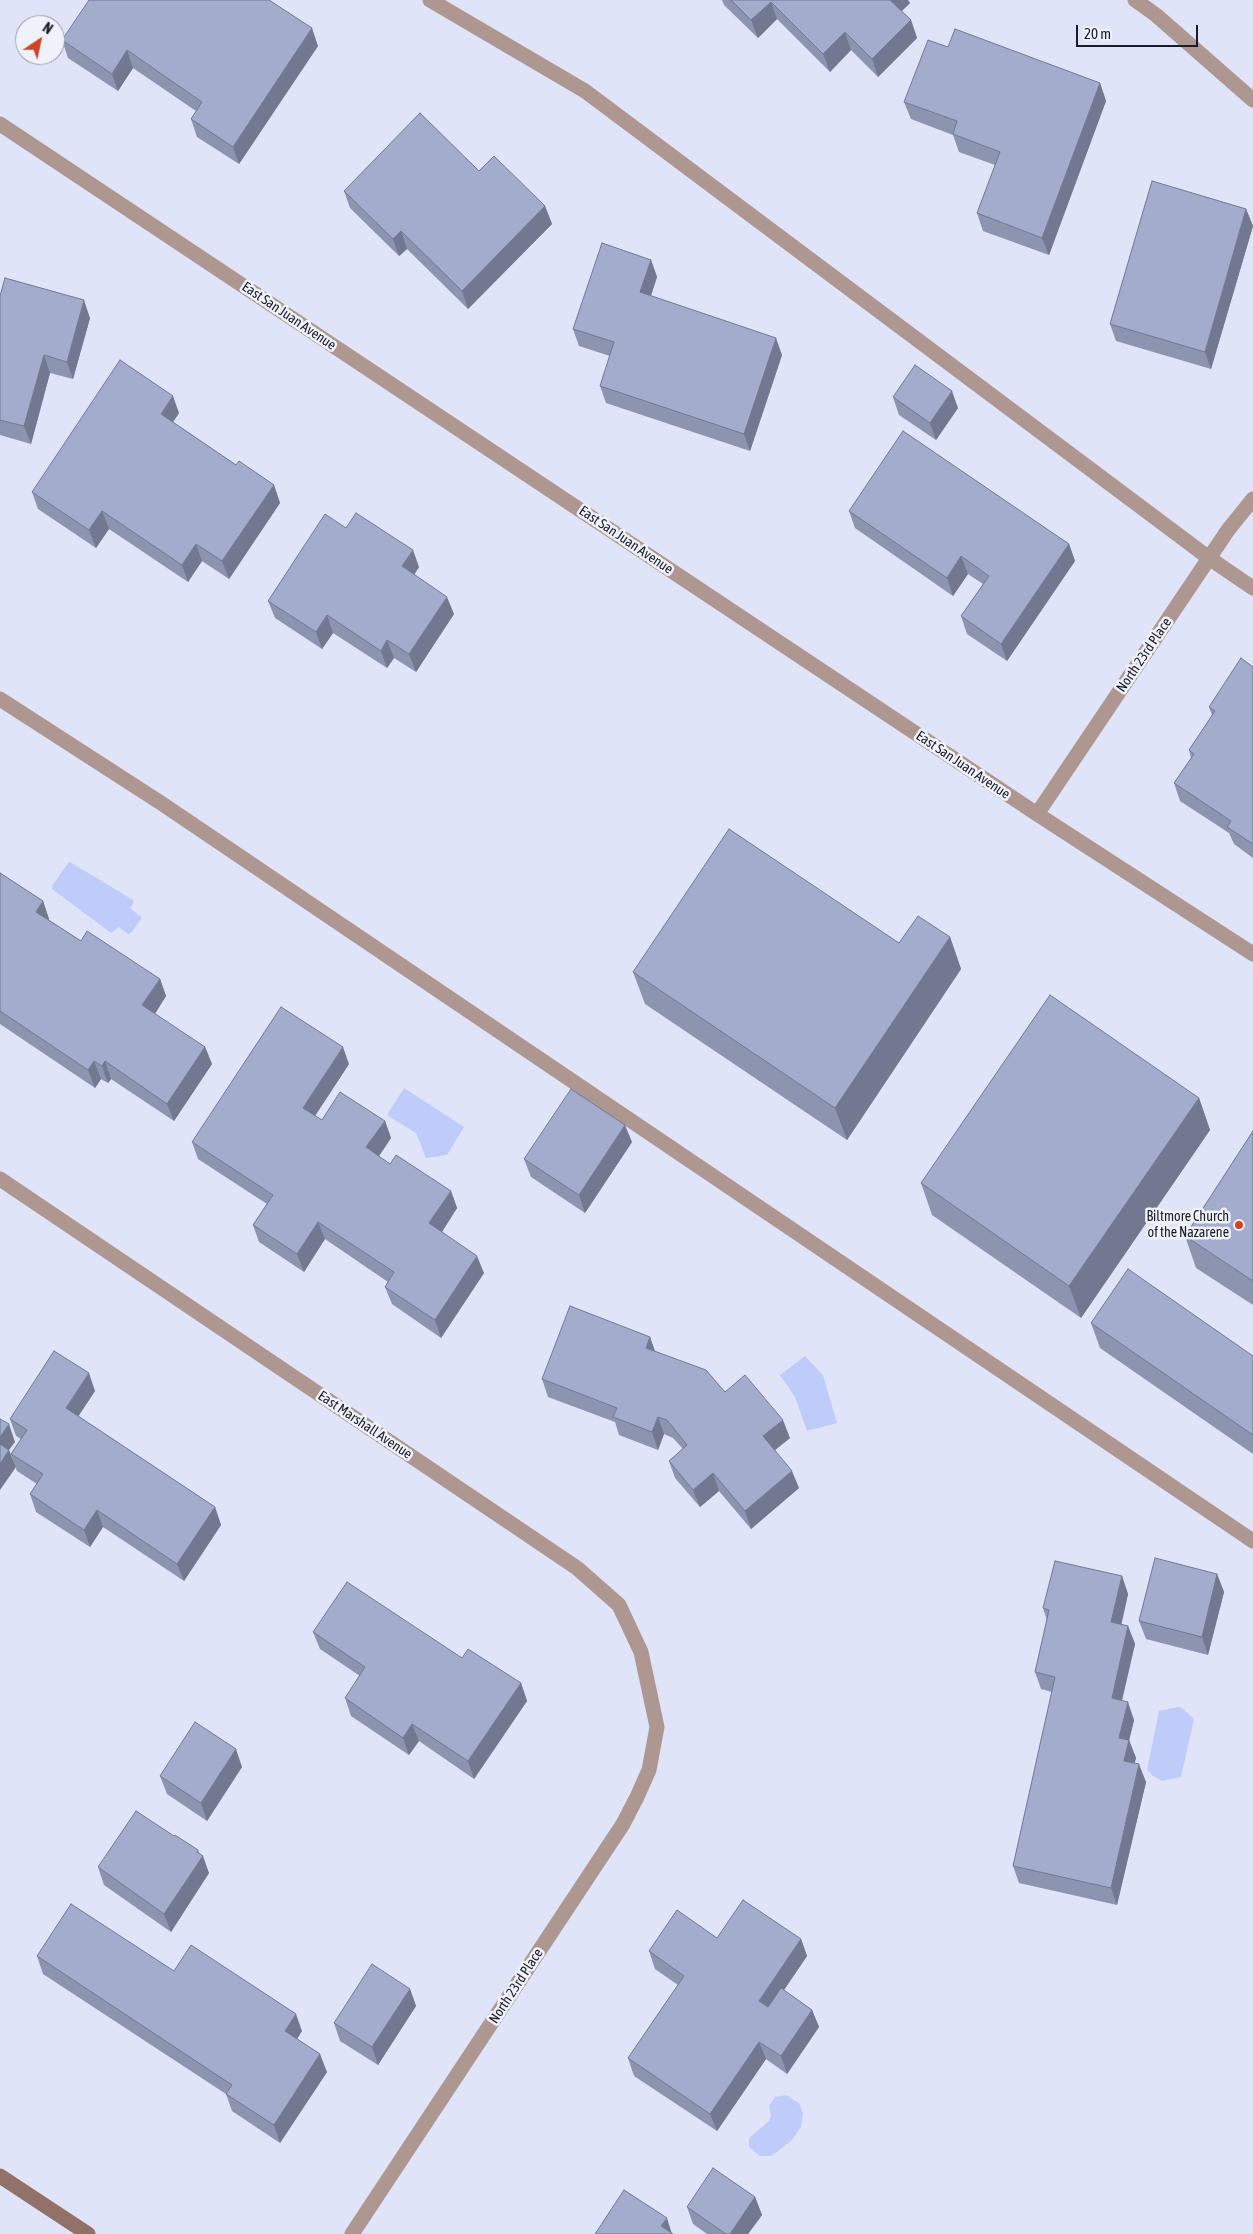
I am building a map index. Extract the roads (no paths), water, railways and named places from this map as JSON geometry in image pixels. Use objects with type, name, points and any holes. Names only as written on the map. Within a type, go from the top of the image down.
[{"type":"street","points":[[430,0],[585,91],[1209,558],[1253,588]]},
{"type":"street","points":[[1135,0],[1156,14],[1253,100]]},
{"type":"street","name":"East San Juan Avenue","points":[[0,124],[1037,814],[1253,954]]},
{"type":"street","name":"North 23rd Place","points":[[1037,814],[1209,558],[1253,499]]},
{"type":"street","points":[[0,699],[161,803],[1253,1542]]},
{"type":"street","name":"East Marshall Avenue","points":[[0,1179],[577,1568],[619,1605],[641,1652],[657,1727]]},
{"type":"street","name":"North 23rd Place","points":[[352,2234],[623,1824],[648,1770],[657,1727]]},
{"type":"street","points":[[0,2176],[88,2234]]},
{"type":"water","points":[[70,862],[133,900],[134,902],[130,908],[142,918],[131,933],[128,934],[119,927],[111,933],[52,889],[52,886]]},
{"type":"water","points":[[404,1088],[464,1127],[447,1155],[426,1158],[416,1133],[387,1115]]},
{"type":"water","points":[[805,1356],[823,1375],[837,1423],[807,1431],[795,1397],[780,1375]]},
{"type":"water","points":[[1178,1707],[1182,1708],[1194,1719],[1181,1777],[1162,1781],[1147,1770],[1159,1711]]},
{"type":"water","points":[[786,2095],[799,2103],[803,2114],[801,2127],[792,2140],[777,2152],[771,2156],[760,2156],[749,2147],[749,2138],[769,2121],[771,2116],[769,2106],[775,2097]]},
{"type":"place","name":"Biltmore Church of the Nazarene","points":[[1239,1225]]}]
